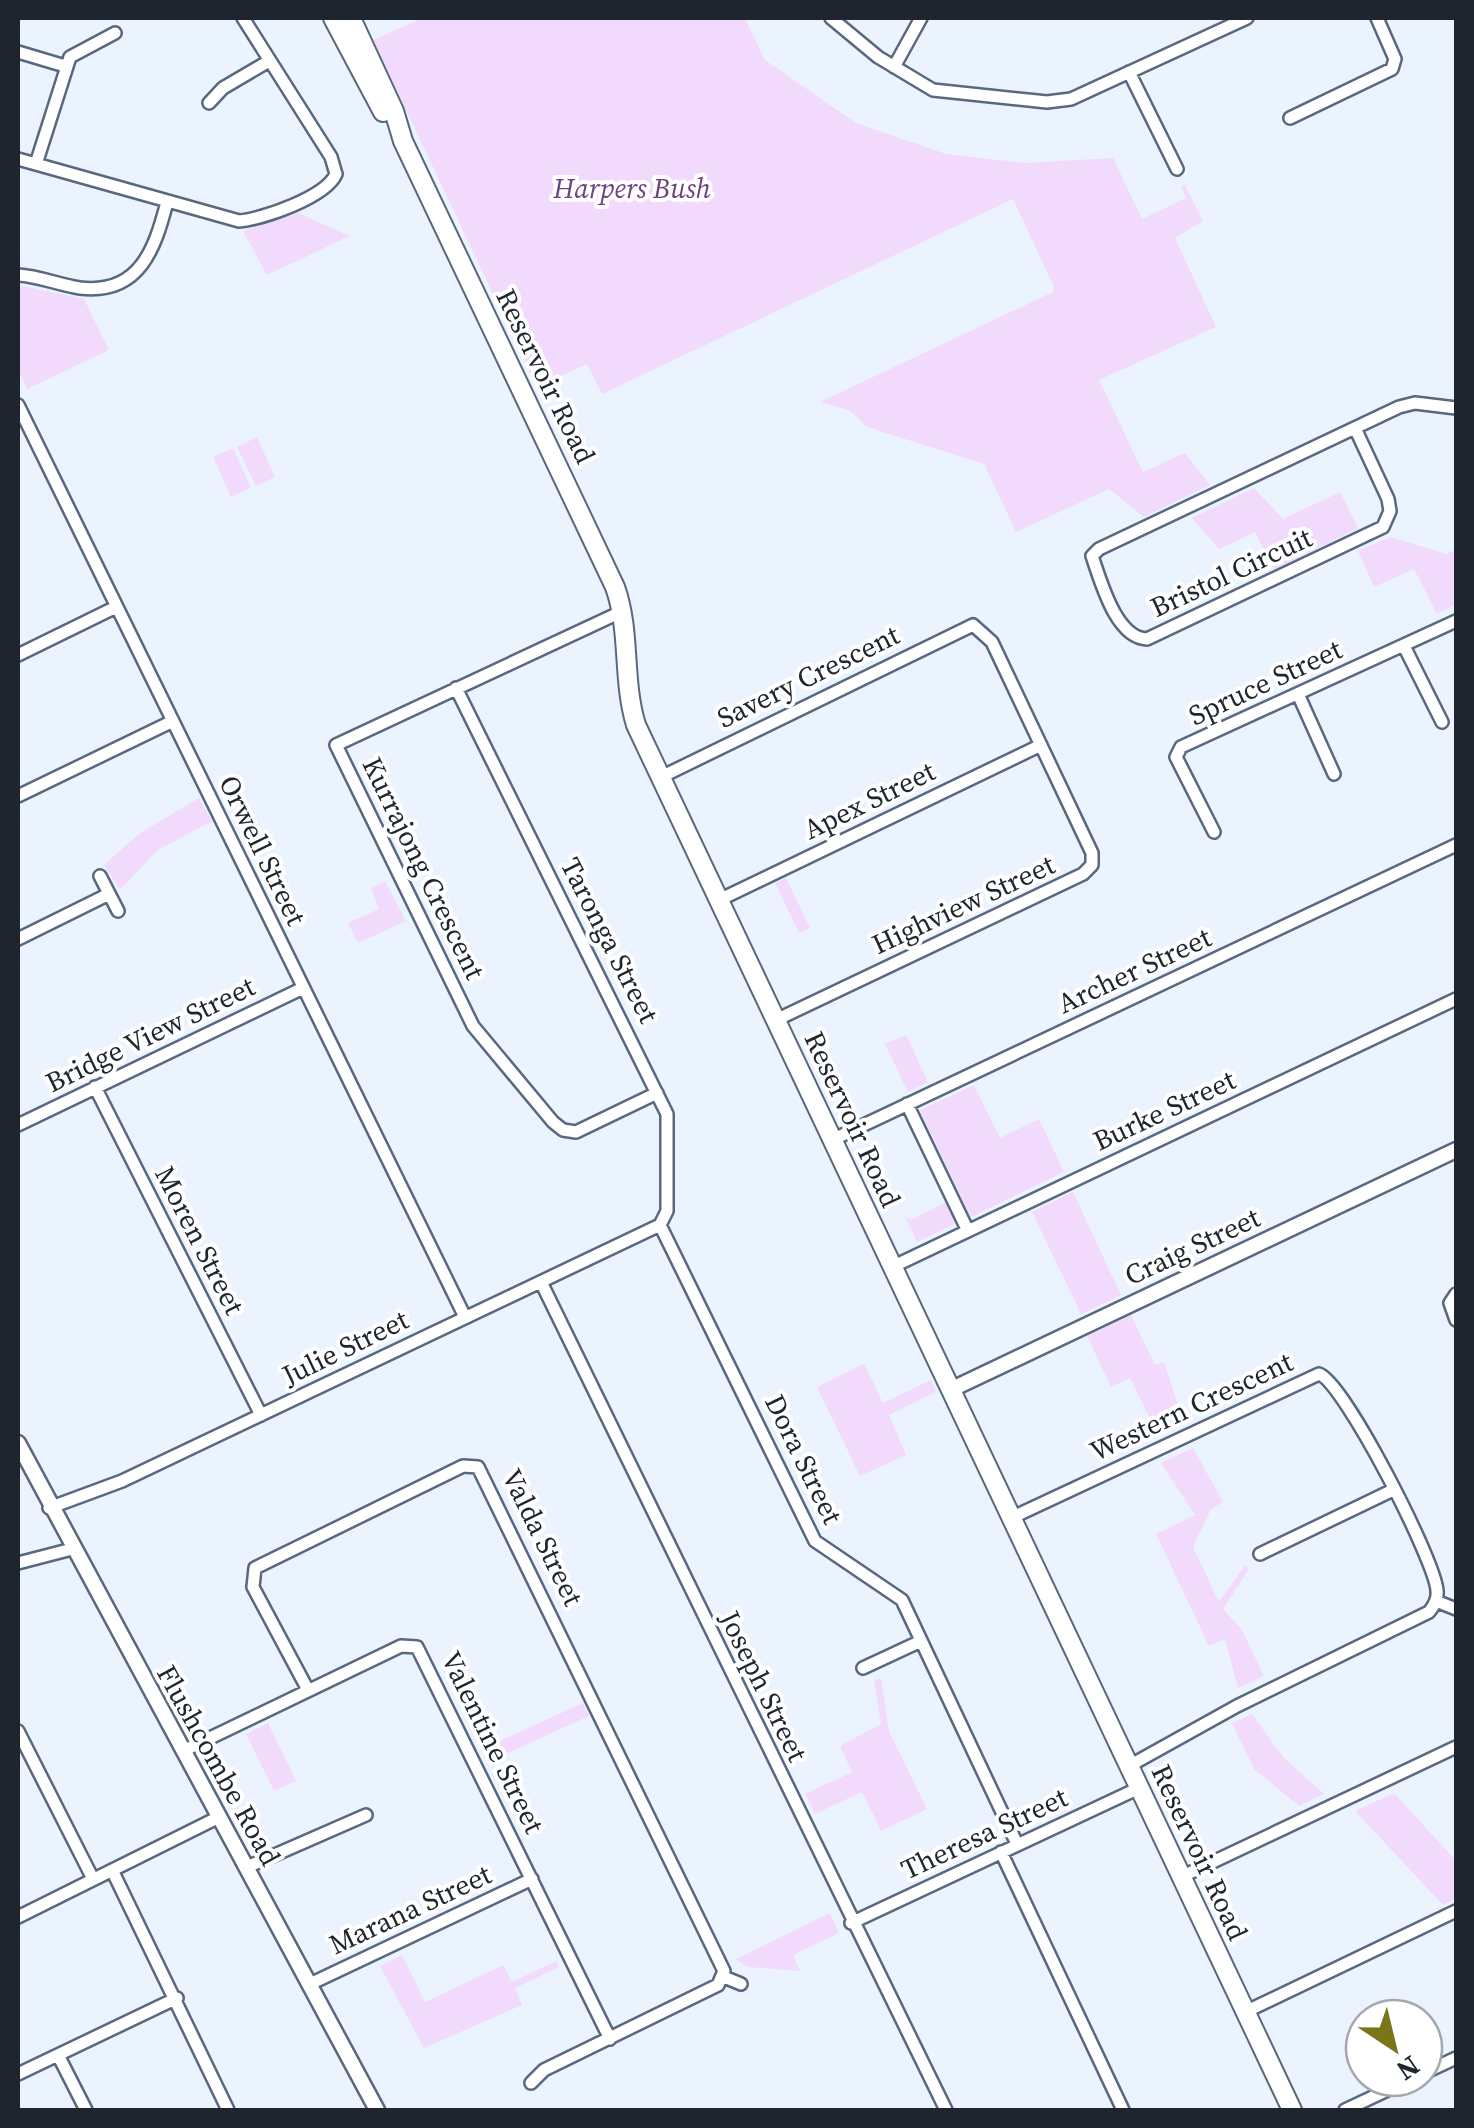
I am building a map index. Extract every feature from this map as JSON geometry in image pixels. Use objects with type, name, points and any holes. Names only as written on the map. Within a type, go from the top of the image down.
[{"type":"main road","name":"Reservoir Road","points":[[333,18],[384,116],[403,142]]},
{"type":"main road","name":"Reservoir Road","points":[[351,18],[394,111],[403,142],[623,611],[632,712],[1292,2110]]},
{"type":"street","points":[[18,159],[232,220],[252,220],[332,183],[336,174],[331,157],[243,18]]},
{"type":"street","points":[[831,18],[894,67],[933,90],[1047,102],[1071,99],[1247,18]]},
{"type":"street","points":[[894,67],[922,18]]},
{"type":"street","points":[[1290,118],[1392,69],[1395,58],[1377,18]]},
{"type":"street","points":[[36,164],[65,66],[77,51],[115,33]]},
{"type":"street","points":[[18,52],[65,66]]},
{"type":"street","points":[[209,103],[223,88],[269,61]]},
{"type":"street","points":[[1128,72],[1177,169]]},
{"type":"street","points":[[18,275],[82,288],[116,281],[152,256],[167,202]]},
{"type":"street","name":"Bristol Circuit","points":[[1355,428],[1388,499],[1390,511],[1382,527],[1148,639],[1136,639],[1125,630],[1092,556],[1099,549],[1355,428],[1411,403],[1456,408]]},
{"type":"street","name":"Orwell Street","points":[[18,405],[465,1317]]},
{"type":"street","points":[[18,655],[116,607]]},
{"type":"street","name":"Kurrajong Crescent","points":[[623,611],[336,745],[472,1026],[567,1132],[587,1128],[657,1093]]},
{"type":"street","name":"Spruce Street","points":[[1214,832],[1176,757],[1182,748],[1456,622]]},
{"type":"street","name":"Savery Crescent","points":[[661,776],[963,628],[979,627]]},
{"type":"street","name":"Highview Street","points":[[776,1020],[1083,874],[1092,865],[1092,853],[1041,745],[992,642],[979,627]]},
{"type":"street","points":[[1404,646],[1442,722]]},
{"type":"street","name":"Taronga Street","points":[[456,688],[669,1123],[668,1212],[660,1225]]},
{"type":"street","points":[[1298,694],[1334,774]]},
{"type":"street","points":[[18,796],[173,721]]},
{"type":"street","name":"Apex Street","points":[[718,900],[1041,745]]},
{"type":"street","name":"Archer Street","points":[[832,1140],[1456,845]]},
{"type":"street","points":[[100,876],[118,911]]},
{"type":"street","points":[[18,939],[109,894]]},
{"type":"street","name":"Bridge View Street","points":[[18,1125],[303,988]]},
{"type":"street","name":"Burke Street","points":[[892,1266],[1456,999]]},
{"type":"street","name":"Moren Street","points":[[95,1087],[261,1415]]},
{"type":"street","points":[[907,1104],[968,1230]]},
{"type":"street","name":"Craig Street","points":[[950,1390],[1456,1150]]},
{"type":"street","name":"Julie Street","points":[[49,1508],[122,1481],[660,1225]]},
{"type":"street","name":"Dora Street","points":[[660,1225],[816,1543],[900,1598],[1018,1844]]},
{"type":"street","name":"Joseph Street","points":[[540,1282],[946,2110]]},
{"type":"street","points":[[1454,1297],[1456,1320]]},
{"type":"street","name":"Western Crescent","points":[[1011,1518],[1319,1374],[1332,1382],[1366,1433],[1434,1579],[1436,1602]]},
{"type":"street","name":"Flushcombe Road","points":[[18,1443],[49,1508],[377,2110]]},
{"type":"street","name":"Valda Street","points":[[308,1690],[253,1586],[255,1568],[463,1466],[478,1467],[715,1948],[724,1977]]},
{"type":"street","points":[[1260,1554],[1393,1490]]},
{"type":"street","points":[[48,1553],[57,1545],[61,1530]]},
{"type":"street","points":[[18,1564],[48,1553],[72,1550]]},
{"type":"street","points":[[1129,1766],[1236,1706],[1421,1618],[1436,1602],[1456,1609]]},
{"type":"street","points":[[863,1668],[921,1641]]},
{"type":"street","name":"Valentine Street","points":[[183,1751],[401,1646],[419,1649],[610,2038]]},
{"type":"street","points":[[18,1732],[93,1879]]},
{"type":"street","points":[[1181,1877],[1456,1748]]},
{"type":"street","name":"Theresa Street","points":[[852,1923],[1138,1788]]},
{"type":"street","points":[[247,1867],[366,1814]]},
{"type":"street","points":[[18,1917],[218,1817]]},
{"type":"street","points":[[1001,1852],[1124,2110]]},
{"type":"street","points":[[112,1870],[228,2110]]},
{"type":"street","name":"Marana Street","points":[[310,1984],[532,1879]]},
{"type":"street","points":[[1245,2012],[1456,1911]]},
{"type":"street","points":[[531,2084],[544,2070],[718,1985],[724,1977],[741,1984]]},
{"type":"street","points":[[18,2074],[176,1998]]},
{"type":"street","points":[[58,2055],[86,2110]]},
{"type":"street","points":[[1345,2110],[1370,2098]]},
{"type":"green space","name":"Harpers Bush","points":[[422,18],[745,18],[765,60],[856,123],[946,154],[1024,163],[1113,158],[1142,219],[1186,198],[1181,186],[1185,185],[1203,221],[1175,238],[1216,327],[1099,380],[1143,472],[1185,453],[1210,485],[1144,517],[1109,489],[1016,532],[984,464],[867,427],[849,410],[820,402],[1053,292],[1013,199],[602,394],[587,364],[537,387],[373,40]]},
{"type":"green space","points":[[298,213],[350,236],[267,275],[243,231]]},
{"type":"green space","points":[[18,285],[84,299],[109,350],[27,389],[18,370]]},
{"type":"green space","points":[[257,437],[275,477],[256,486],[237,447]]},
{"type":"green space","points":[[233,448],[251,488],[231,497],[213,457]]},
{"type":"green space","points":[[1254,488],[1283,519],[1340,492],[1358,528],[1274,570],[1255,532],[1219,549],[1192,518]]},
{"type":"green space","points":[[1390,537],[1447,554],[1456,549],[1456,604],[1437,614],[1414,569],[1374,587],[1358,551]]},
{"type":"green space","points":[[199,798],[212,821],[158,850],[120,890],[104,865],[140,833]]},
{"type":"green space","points":[[786,878],[810,928],[799,933],[775,883]]},
{"type":"green space","points":[[385,881],[406,921],[358,943],[348,923],[379,909],[371,888]]},
{"type":"green space","points":[[906,1035],[928,1082],[908,1092],[885,1044]]},
{"type":"green space","points":[[974,1085],[1000,1138],[1039,1119],[1064,1172],[971,1217],[920,1110]]},
{"type":"green space","points":[[1073,1192],[1121,1295],[1081,1314],[1032,1212]]},
{"type":"green space","points":[[946,1202],[957,1223],[917,1242],[905,1217],[912,1219]]},
{"type":"green space","points":[[1131,1315],[1155,1365],[1164,1362],[1183,1421],[1157,1433],[1130,1378],[1111,1387],[1087,1336]]},
{"type":"green space","points":[[864,1364],[883,1403],[931,1380],[936,1392],[889,1415],[906,1455],[860,1476],[817,1387]]},
{"type":"green space","points":[[1193,1448],[1223,1502],[1211,1509],[1193,1547],[1219,1602],[1245,1565],[1249,1569],[1223,1609],[1242,1630],[1264,1676],[1238,1688],[1225,1639],[1209,1646],[1156,1534],[1195,1515],[1161,1463]]},
{"type":"green space","points":[[881,1678],[889,1731],[927,1809],[881,1831],[862,1792],[815,1814],[805,1794],[852,1772],[840,1746],[881,1724],[874,1681]]},
{"type":"green space","points":[[583,1703],[589,1716],[488,1762],[482,1749]]},
{"type":"green space","points":[[1252,1714],[1283,1757],[1324,1794],[1299,1806],[1254,1769],[1232,1723]]},
{"type":"green space","points":[[268,1723],[296,1781],[274,1791],[246,1734]]},
{"type":"green space","points":[[1394,1793],[1456,1861],[1456,1898],[1443,1905],[1355,1811]]},
{"type":"green space","points":[[830,1913],[839,1933],[793,1955],[800,1971],[748,1967],[736,1959]]},
{"type":"green space","points":[[402,1955],[425,2002],[503,1965],[512,1982],[556,1961],[559,1967],[515,1988],[522,2005],[424,2048],[380,1966]]}]
